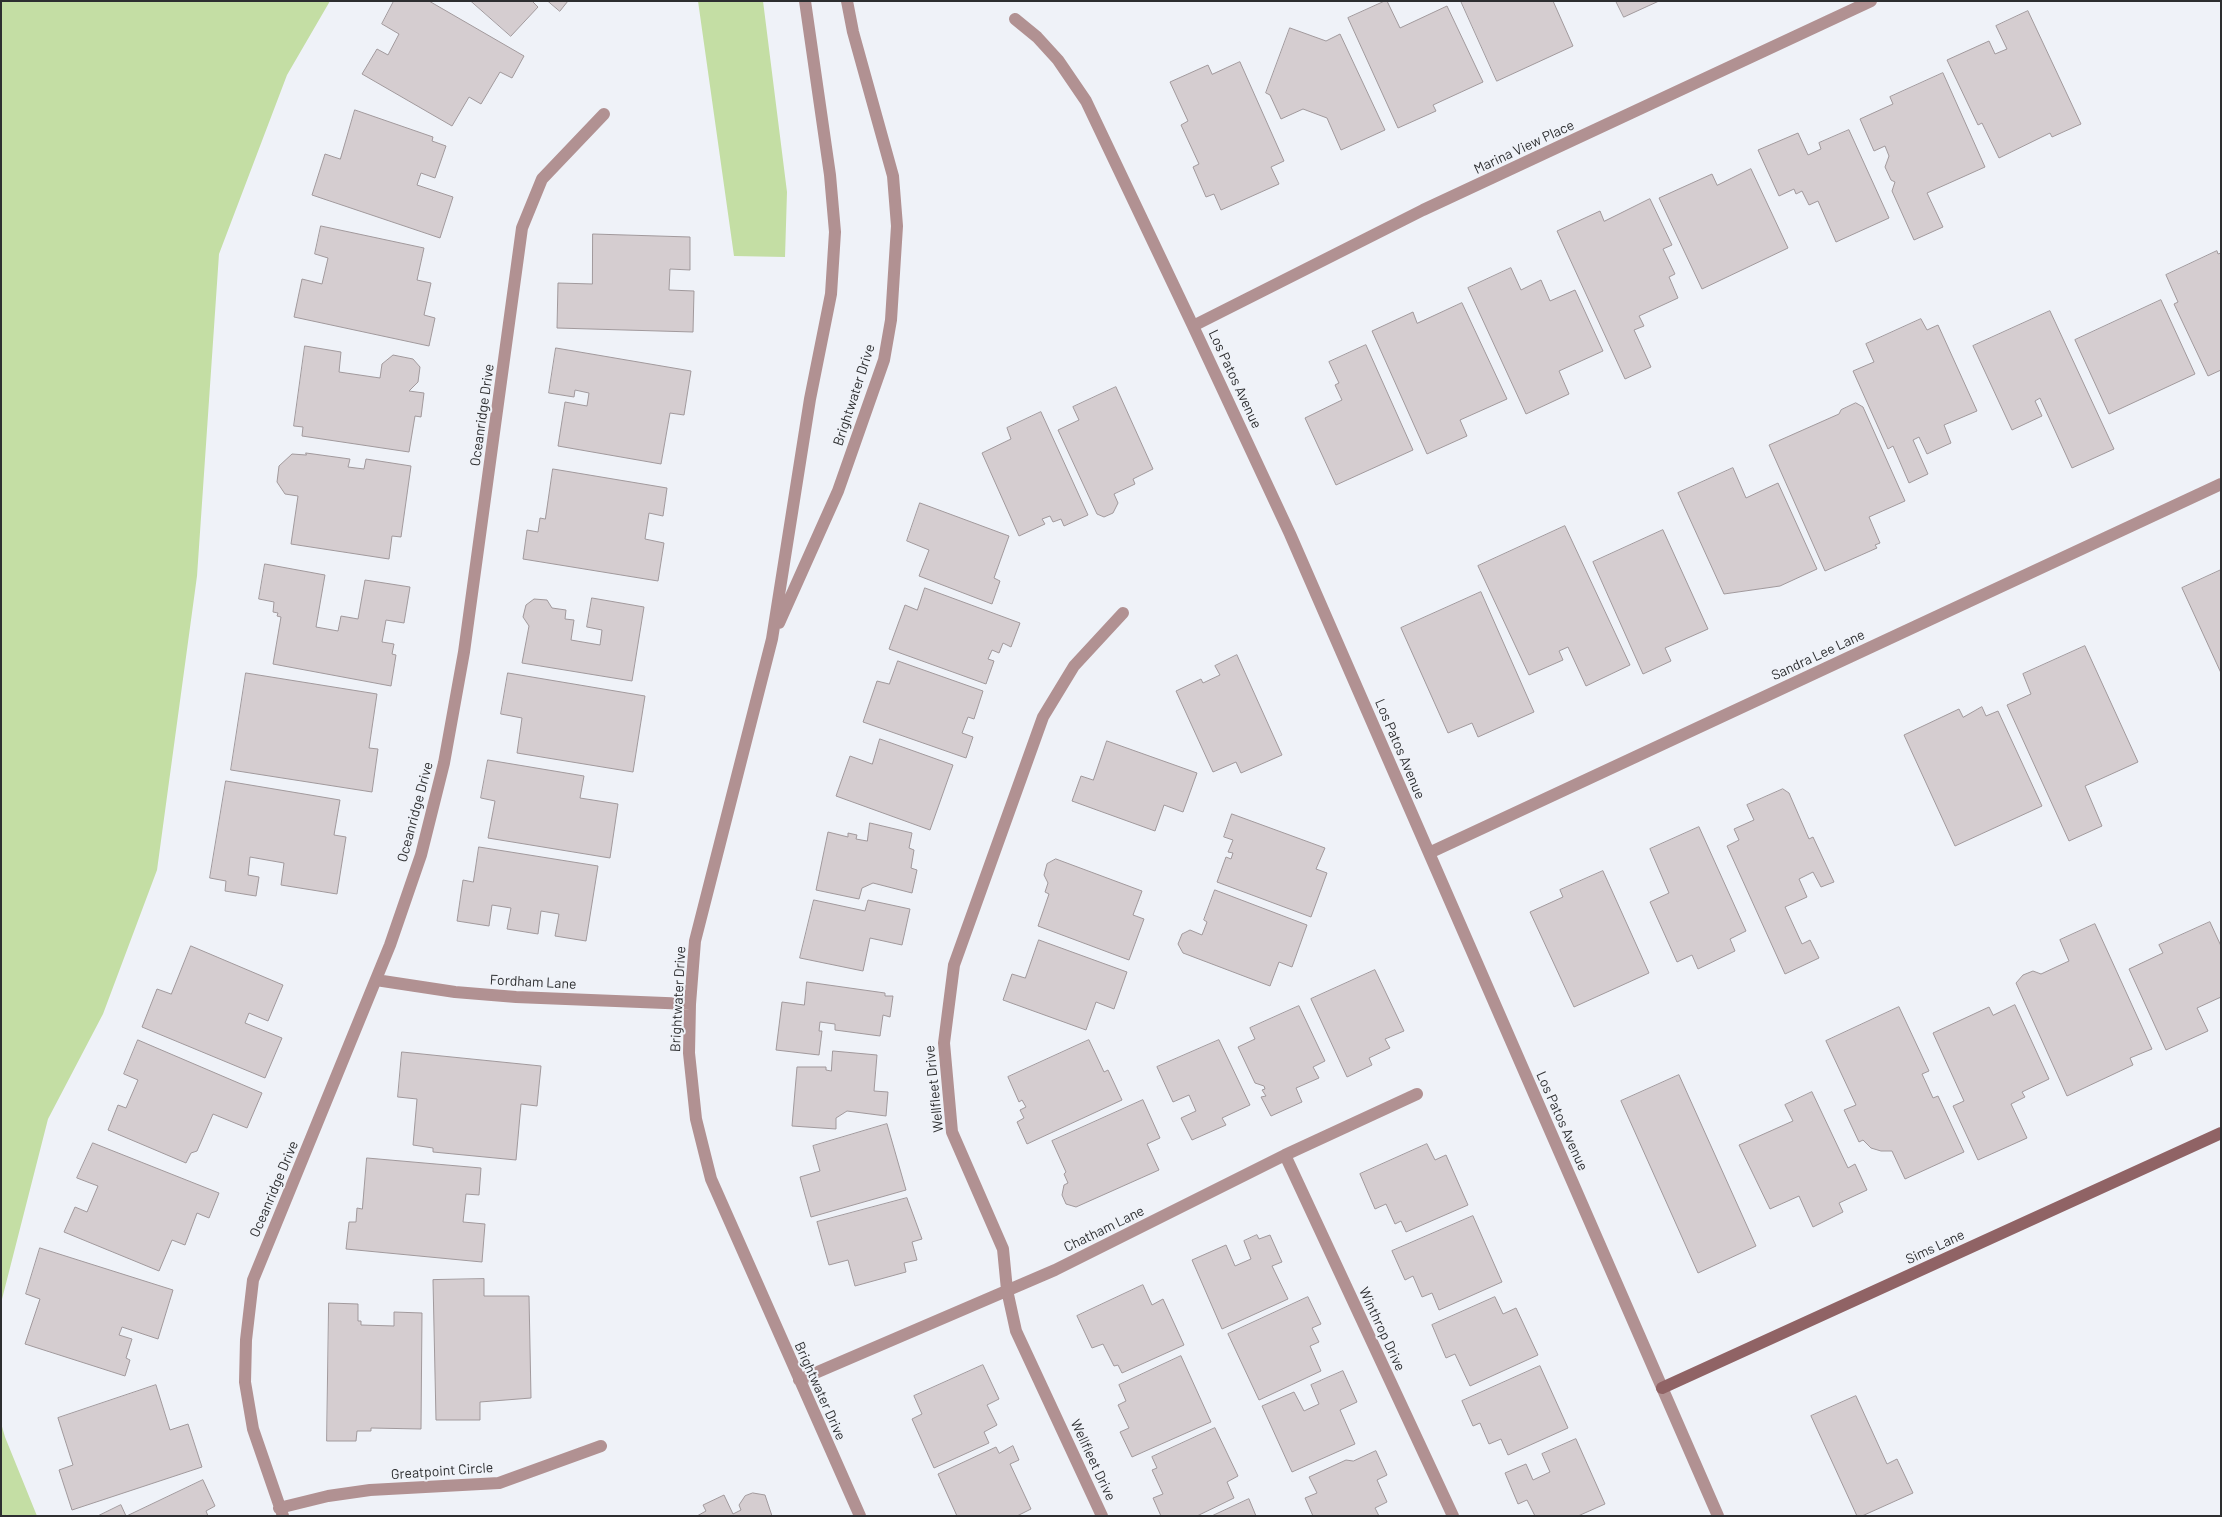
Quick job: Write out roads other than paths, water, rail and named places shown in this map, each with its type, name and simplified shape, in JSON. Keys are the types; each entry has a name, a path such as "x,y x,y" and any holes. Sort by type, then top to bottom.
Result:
{"street":[{"name":"Brightwater Drive","path":"805,1 830,175 835,232 831,294 810,399 772,639 695,941 689,1045 696,1119 711,1179 860,1516"},
{"name":"Brightwater Drive","path":"772,639 838,491 884,360 891,320 896,276 897,226 893,176 853,32 847,1"},
{"name":"Marina View Place","path":"1193,326 1424,210 1871,1"},
{"name":"Los Patos Avenue","path":"1014,19 1037,37 1058,60 1086,101 1193,326 1290,534 1718,1516"},
{"name":"Oceanridge Drive","path":"281,1512 253,1429 245,1382 246,1340 253,1280 395,932 421,855 444,763 478,555 522,228 542,178 604,114"},
{"name":"Sandra Lee Lane","path":"1429,853 2221,484"},
{"name":"Wellfleet Drive","path":"1102,1516 1016,1331 1007,1290 1003,1249 952,1132 944,1043 954,965 1043,718 1074,666 1123,613"},
{"name":"Fordham Lane","path":"376,980 455,992 516,997 690,1004"},
{"name":"Chatham Lane","path":"799,1380 1055,1270 1285,1155 1417,1094"},
{"name":"Sims Lane","path":"1662,1388 2221,1133"},
{"name":"Winthrop Drive","path":"1285,1155 1453,1516"},
{"name":"Greatpoint Circle","path":"281,1512 328,1496 370,1490 499,1483 601,1446"}]}
